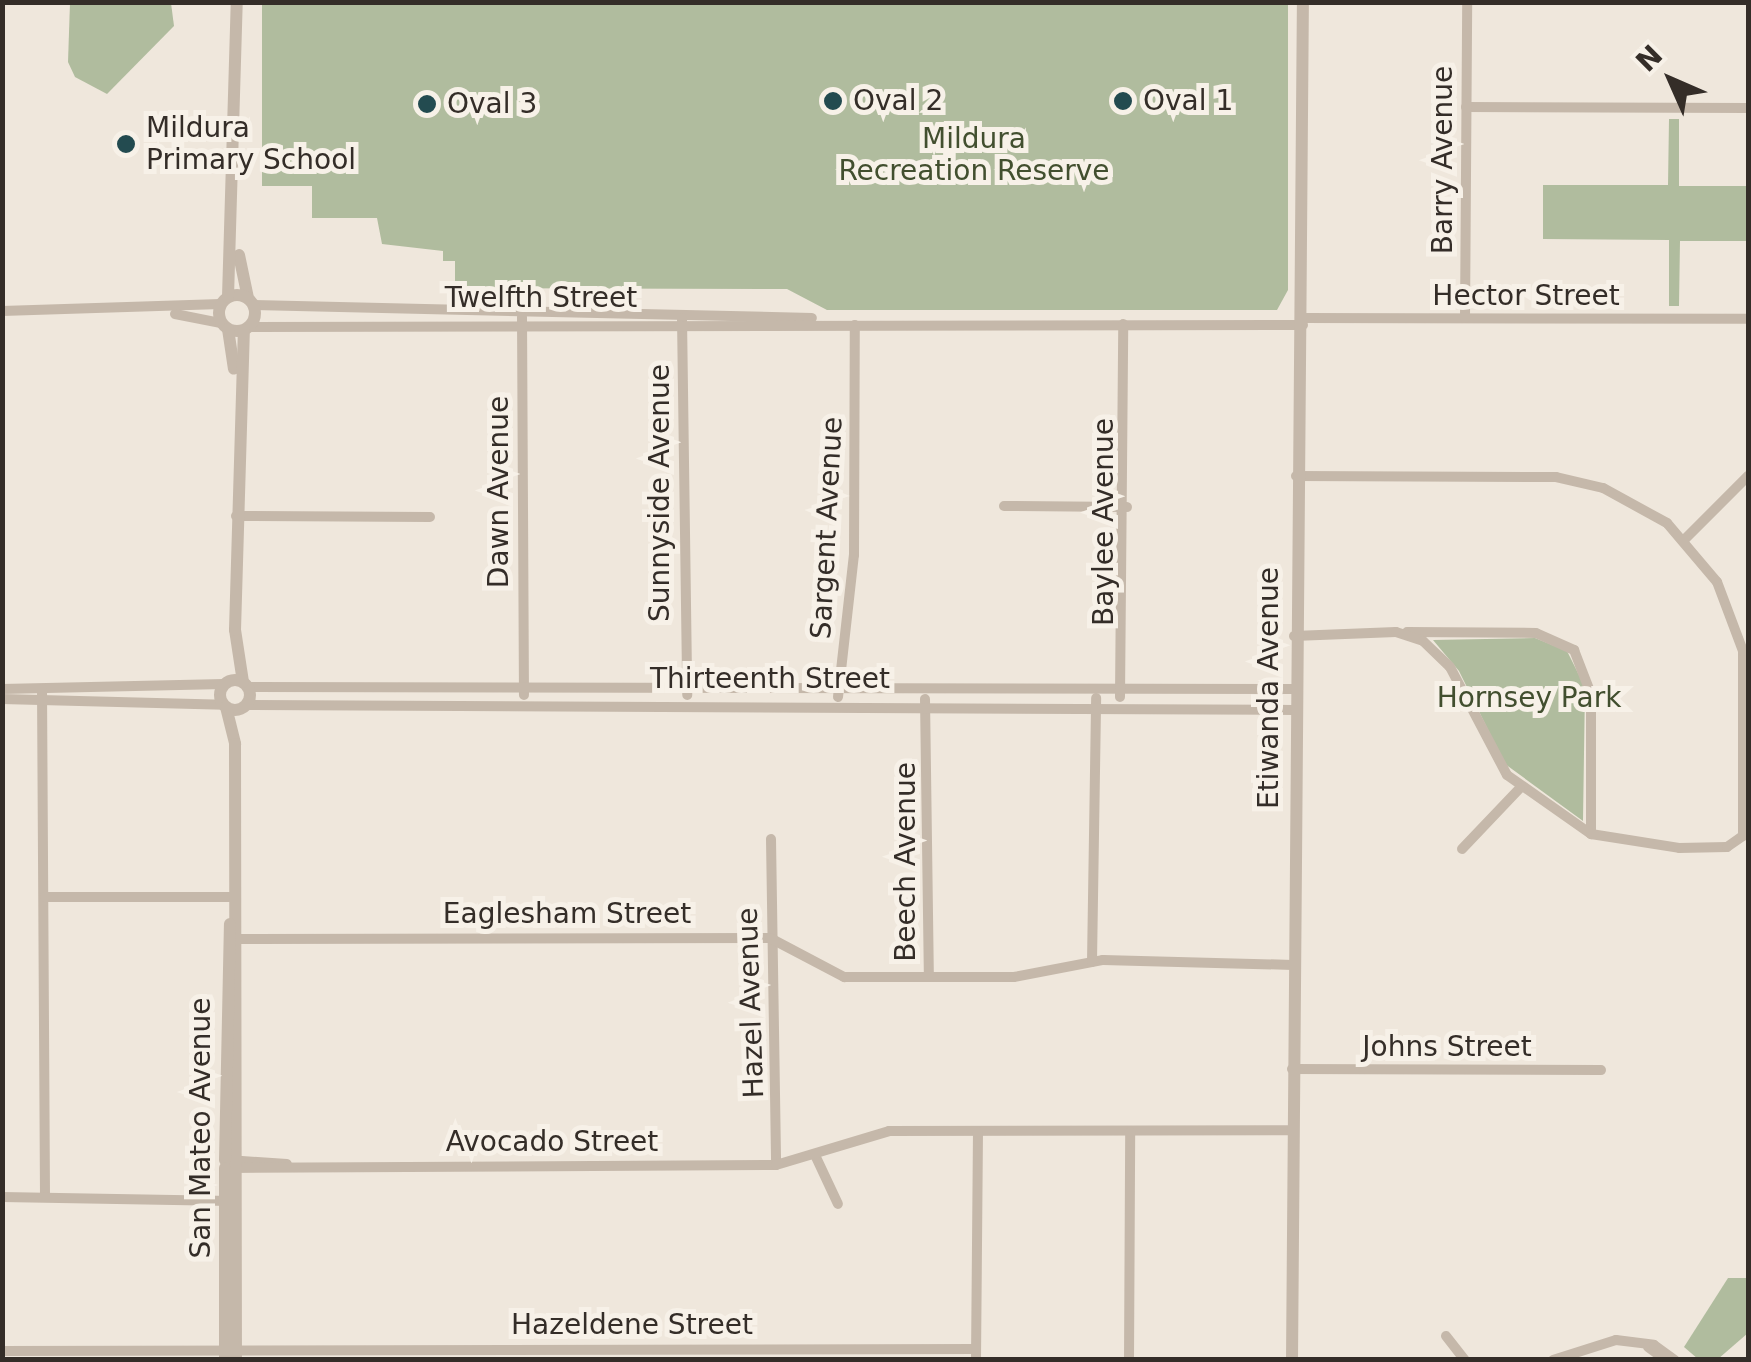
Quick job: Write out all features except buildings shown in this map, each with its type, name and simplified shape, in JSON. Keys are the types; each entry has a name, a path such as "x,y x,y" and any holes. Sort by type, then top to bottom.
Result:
{"street":[{"path":"237,2 236,238 224,300 224,326 237,382"},
{"name":"Barry Avenue","path":"1465,318 1467,2"},
{"name":"Etiwanda Avenue","path":"1292,1360 1295,476 1303,321 1305,7"},
{"path":"1466,106 1748,108"},
{"path":"225,683 235,630 237,382 251,302 236,238"},
{"path":"2,312 160,312 224,300 251,302"},
{"name":"Twelfth Street","path":"251,302 522,316"},
{"path":"160,312 247,328"},
{"name":"Twelfth Street","path":"247,328 522,316 682,316 856,325 1303,321"},
{"name":"Dawn Avenue","path":"520,696 522,316"},
{"name":"Sunnyside Avenue","path":"682,316 682,697"},
{"name":"Hector Street","path":"1303,321 1748,319"},
{"name":"Baylee Avenue","path":"1126,698 1127,324"},
{"name":"Sargent Avenue","path":"844,697 856,325"},
{"path":"1295,476 1568,479 1627,498 1684,540 1723,592 1743,650 1745,830 1718,848 1590,834 1520,788 1486,746 1450,666 1396,632"},
{"path":"1684,540 1748,476"},
{"path":"1004,506 1127,507"},
{"path":"236,516 430,517"},
{"path":"2,700 46,694 246,684 235,630"},
{"path":"1294,632 1536,632 1574,650 1591,694 1590,834"},
{"name":"San Mateo Avenue","path":"225,683 225,706 234,744 231,1353"},
{"name":"San Mateo Avenue","path":"234,744 246,684"},
{"name":"Thirteenth Street","path":"246,684 520,696 682,697 1126,698 1294,689"},
{"path":"2,690 244,706"},
{"path":"45,1197 46,694"},
{"name":"Thirteenth Street","path":"244,706 520,696"},
{"name":"Beech Avenue","path":"928,978 929,698"},
{"path":"1092,698 1092,962"},
{"name":"Thirteenth Street","path":"1126,698 1294,710"},
{"path":"1462,849 1520,788"},
{"name":"Hazel Avenue","path":"771,839 776,1165"},
{"path":"45,897 234,897"},
{"name":"Eaglesham Street","path":"233,936 770,938 835,974 928,978"},
{"path":"928,978 1020,977 1092,962 1293,961"},
{"name":"Johns Street","path":"1292,1069 1600,1070"},
{"path":"976,1354 978,1132"},
{"path":"1129,1360 1130,1132"},
{"name":"Avocado Street","path":"231,1164 776,1165 874,1133 1292,1133"},
{"path":"815,1155 838,1204"},
{"path":"2,1197 231,1197"},
{"path":"1446,1336 1465,1360"},
{"path":"1553,1360 1602,1340 1642,1344 1675,1360"},
{"path":"1642,1344 1666,1360"},
{"name":"Hazeldene Street","path":"2,1351 74,1355 231,1353 288,1347 976,1354"}],"green space":[{"path":"70,3 171,3 174,26 107,94 75,77 68,62"},
{"name":"Mildura Recreation Reserve","path":"262,3 1288,3 1288,290 1277,310 827,310 787,289 455,288 455,261 443,261 443,251 382,244 377,218 312,218 312,186 262,186"},
{"path":"1669,119 1679,119 1679,186 1748,186 1748,241 1680,241 1679,306 1669,306 1669,240 1543,239 1543,185 1668,185"},
{"name":"Hornsey Park","path":"1535,638 1567,651 1585,687 1583,821 1505,764 1459,671 1433,640"},
{"path":"1728,1278 1748,1278 1748,1333 1718,1359 1698,1359 1684,1347"}],"place":[{"name":"Oval 2","path":"833,101"},
{"name":"Oval 1","path":"1123,101"},
{"name":"Oval 3","path":"427,104"},
{"name":"Mildura Primary School","path":"126,144"}]}
